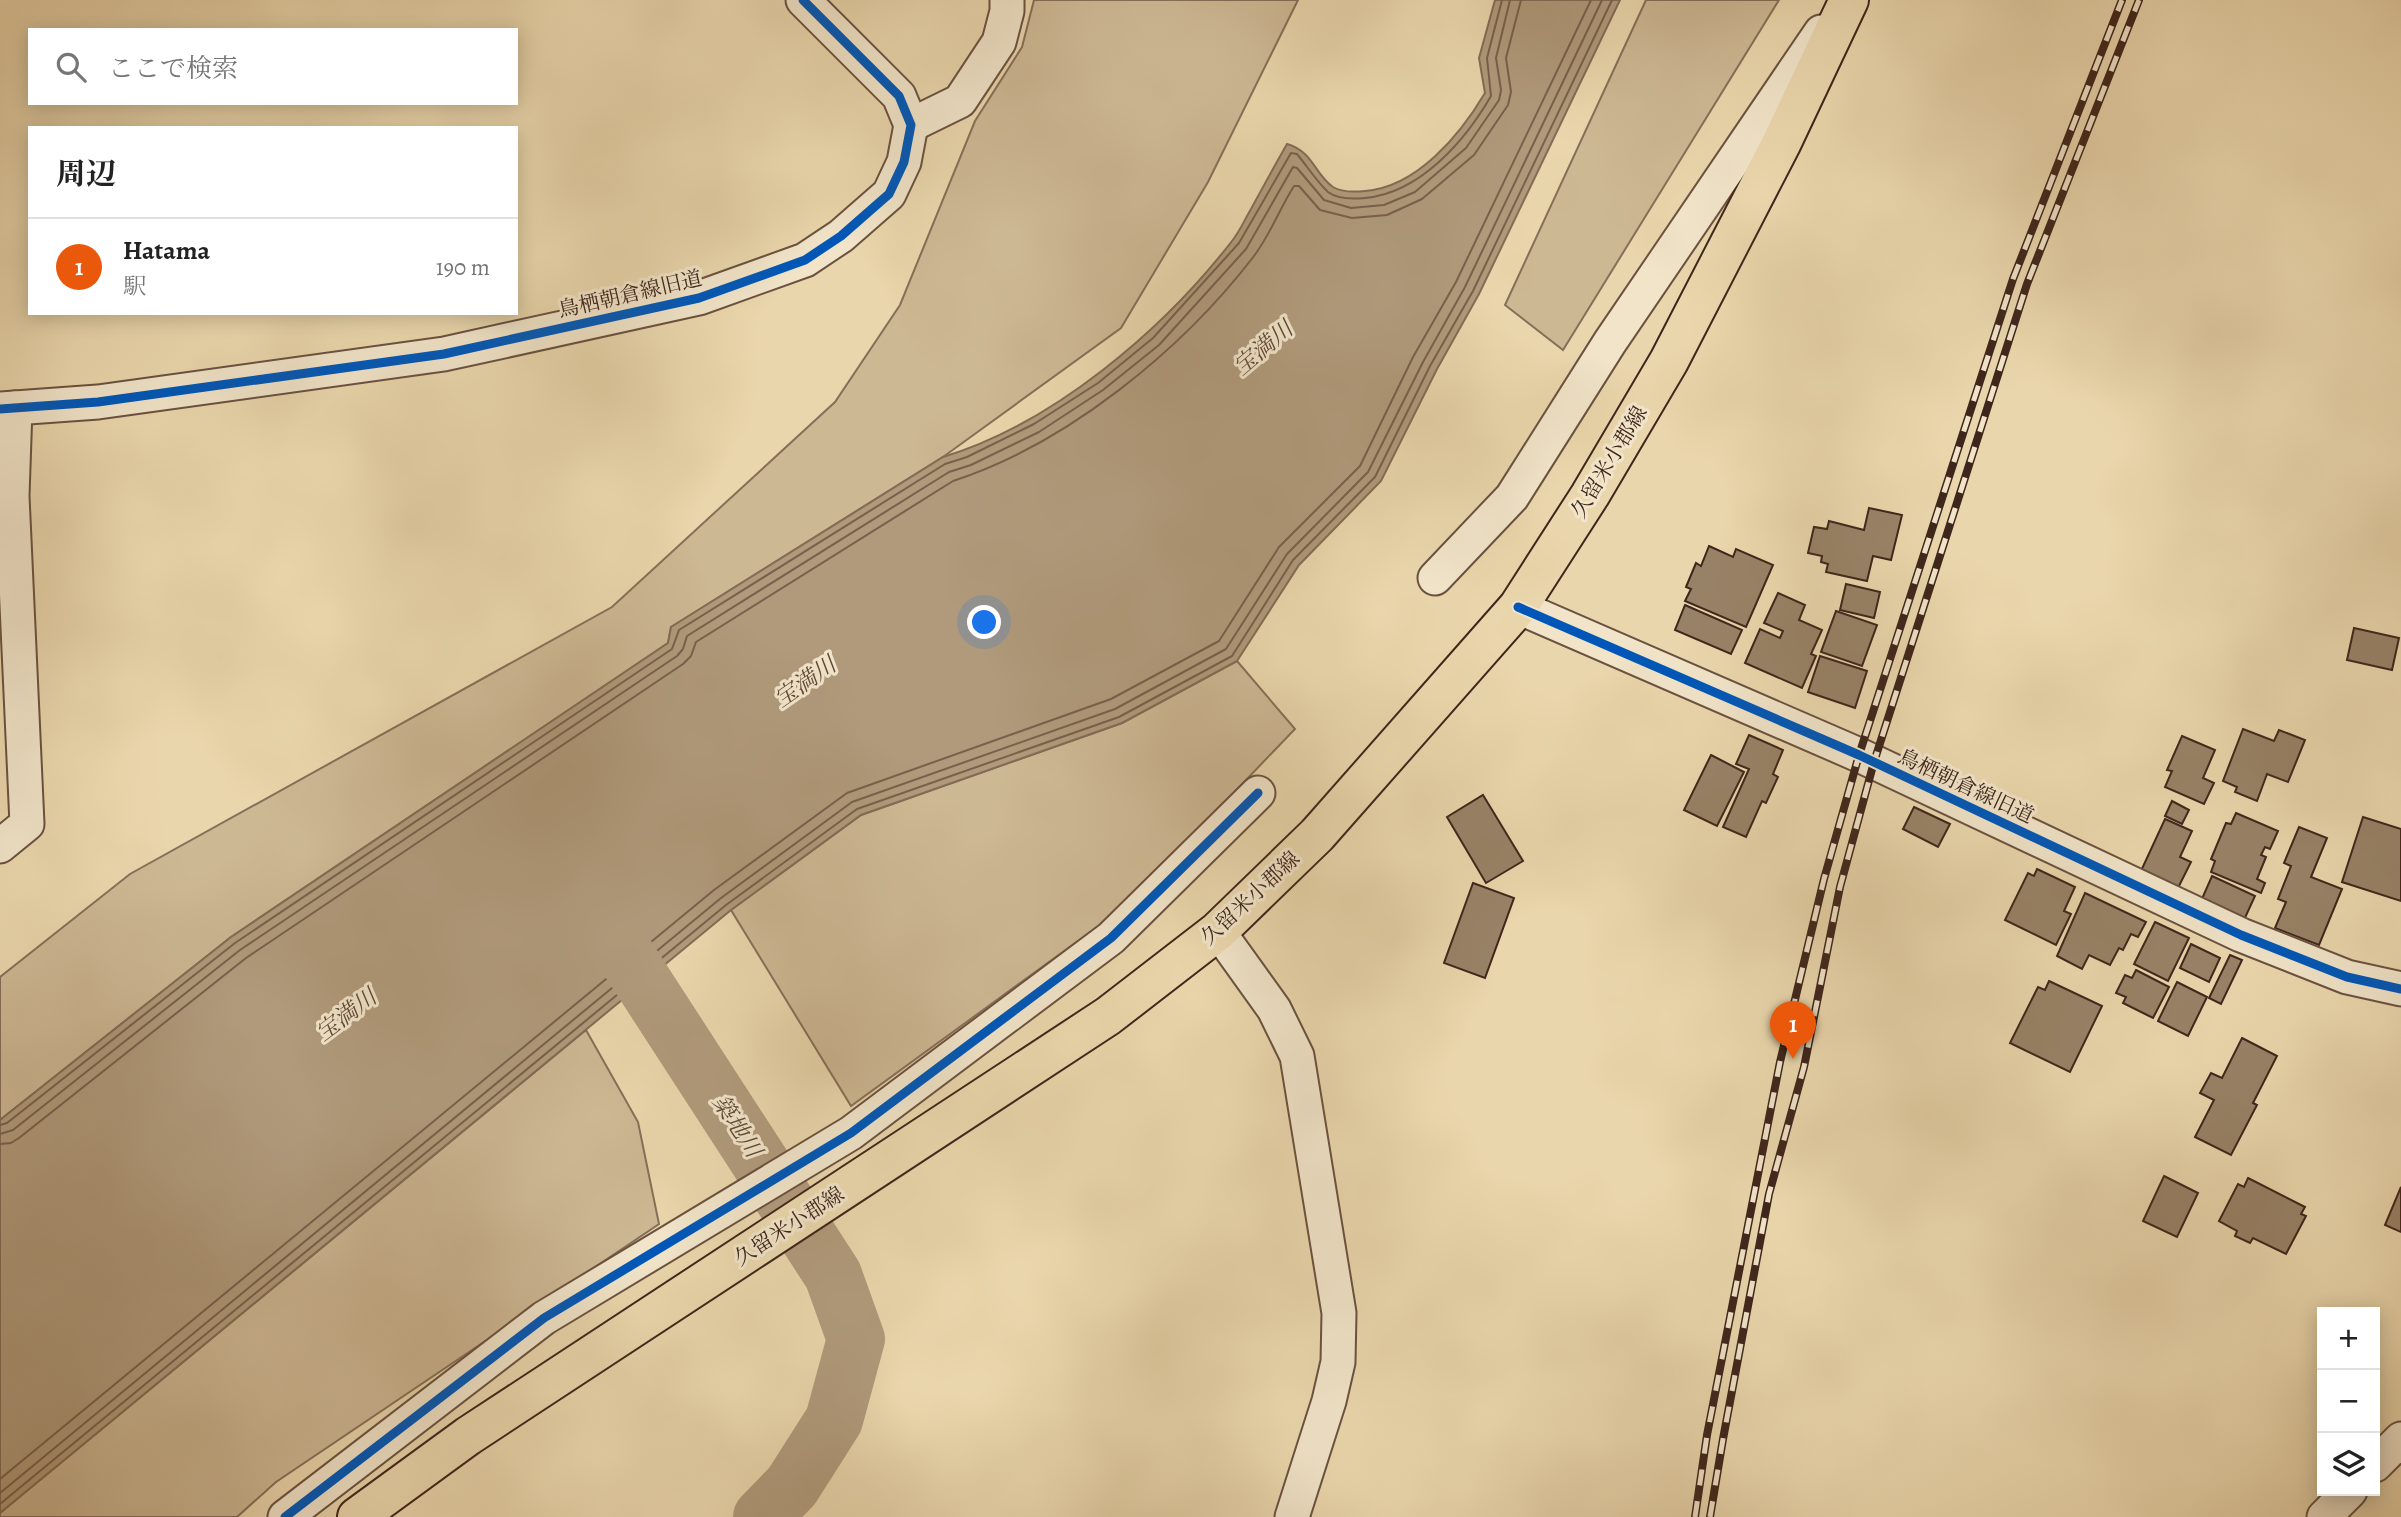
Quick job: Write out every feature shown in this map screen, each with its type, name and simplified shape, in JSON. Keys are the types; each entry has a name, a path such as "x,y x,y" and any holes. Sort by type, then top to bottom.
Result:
{"main road":[{"name":"久留米小郡線","path":"357,1517 468,1436 1108,1016 1218,931 1317,835 1518,607 1590,495 1669,361 1782,142 1849,0"}],"street":[{"path":"803,0 905,110 960,102 999,42 1007,0"},
{"path":"1436,578 1512,497 1610,342 1842,0"},
{"name":"鳥栖朝倉線旧道","path":"7,408 98,402 444,354 699,298 805,260 841,236 889,194 904,162 905,110"},
{"path":"0,846 27,824 7,408"},
{"name":"鳥栖朝倉線旧道","path":"1518,607 1859,755 2241,935 2347,977 2401,989"},
{"path":"285,1517 544,1318 851,1133 1111,938 1258,793"},
{"path":"1218,931 1274,1009 1297,1056 1339,1313 1338,1362 1329,1401 1292,1517"},
{"path":"2380,1460 2401,1439"},
{"path":"2323,1517 2345,1496"}],"shaded area":[{"path":"1034,0 1298,0 1208,182 1121,328 943,457 671,627 668,643 231,937 0,1120 0,977 130,874 612,607 835,402 900,305 975,121 1022,47"},
{"path":"1646,0 1779,0 1563,350 1505,305"},
{"path":"1237,661 1295,729 1122,909 851,1106 731,910 861,815 1122,723"},
{"path":"586,1030 638,1122 659,1224 276,1482 237,1517 0,1517 0,1513"}],"water":[{"name":"宝満川","path":"1495,0 1620,0 1479,294 1437,369 1381,481 1299,565 1237,661 1122,723 861,815 731,910 0,1513 0,1120 231,937 668,643 671,627 943,457 984,442 1025,422 1065,398 1103,370 1173,308 1232,241 1287,144 1303,152 1327,182 1344,191 1384,187 1419,169 1450,141 1485,93 1479,58"}],"building":[{"path":"1869,508 1902,515 1891,560 1873,556 1867,581 1826,572 1828,564 1821,562 1822,556 1808,553 1814,527 1827,529 1829,521 1864,530"},
{"path":"1709,546 1733,557 1736,549 1773,565 1746,627 1685,601 1691,589 1686,587 1696,563 1701,566"},
{"path":"1846,584 1880,592 1874,618 1840,610"},
{"path":"1778,593 1805,605 1799,620 1822,630 1811,654 1816,656 1802,688 1745,663 1760,629 1780,638 1783,631 1764,623"},
{"path":"1685,605 1742,630 1731,654 1675,630"},
{"path":"1836,611 1877,625 1862,666 1821,652"},
{"path":"2354,628 2399,638 2392,670 2347,660"},
{"path":"1820,656 1867,671 1855,708 1808,692"},
{"path":"2243,729 2274,741 2279,730 2305,740 2288,782 2267,774 2257,801 2235,792 2237,787 2223,781"},
{"path":"1749,735 1783,750 1773,774 1778,777 1766,803 1762,801 1746,837 1723,827 1749,769 1736,764"},
{"path":"2182,736 2215,750 2203,778 2214,783 2204,804 2165,787 2172,771 2167,770"},
{"path":"1711,755 1744,772 1717,826 1684,810"},
{"path":"1483,795 1523,861 1486,883 1447,817"},
{"path":"2172,801 2189,810 2182,824 2165,816"},
{"path":"1914,807 1950,824 1938,847 1903,829"},
{"path":"2236,813 2278,831 2270,849 2265,847 2261,855 2266,857 2257,879 2265,883 2261,893 2211,872 2215,861 2211,859 2226,823 2231,824"},
{"path":"2363,817 2401,829 2401,901 2342,882"},
{"path":"2165,819 2192,831 2180,857 2191,862 2177,890 2140,873"},
{"path":"2299,827 2327,838 2311,877 2342,889 2319,945 2275,928 2286,902 2278,899 2291,866 2284,863"},
{"path":"2037,869 2075,887 2064,911 2071,914 2056,945 2005,920 2028,873 2034,876"},
{"path":"2212,876 2255,896 2244,920 2201,901"},
{"path":"1473,883 1514,898 1485,978 1444,963"},
{"path":"2085,893 2146,922 2138,937 2131,934 2123,950 2119,948 2110,965 2089,955 2082,969 2057,956"},
{"path":"2155,922 2189,938 2168,981 2134,964"},
{"path":"2191,944 2220,958 2209,982 2180,968"},
{"path":"2230,955 2242,960 2221,1004 2209,998"},
{"path":"2136,970 2169,987 2153,1018 2123,1003 2126,997 2116,993 2125,975 2132,978"},
{"path":"2049,981 2102,1006 2070,1072 2010,1043 2038,987 2045,990"},
{"path":"2177,982 2207,997 2188,1036 2158,1021"},
{"path":"2242,1038 2277,1056 2253,1103 2257,1105 2231,1155 2195,1137 2214,1100 2200,1093 2211,1073 2222,1078"},
{"path":"2164,1176 2198,1193 2177,1237 2143,1221"},
{"path":"2248,1178 2305,1207 2301,1214 2306,1216 2286,1254 2253,1238 2250,1243 2235,1236 2237,1231 2219,1221 2238,1184 2244,1187"},
{"path":"2401,1187 2401,1232 2385,1225"}],"waterway":[{"name":"築地川","path":"601,917 833,1275 856,1339 834,1420 792,1486 762,1517"}],"railway":[{"path":"1695,1517 1707,1435 1780,1062 1824,879 1859,755 2013,279 2122,0"},
{"path":"1710,1517 1769,1194 1804,1067 1840,887 1874,762 2027,284 2139,0"}],"cycle path":[{"path":"0,409 98,402 444,354 699,298 805,260 841,236 889,194 904,162 911,125 899,96 803,0"},
{"path":"1518,607 1859,755 2241,935 2347,977 2401,989"},
{"path":"285,1517 544,1318 851,1133 1111,938 1258,793"}],"place":[{"name":"Hatama","path":"1793,1059"}]}
